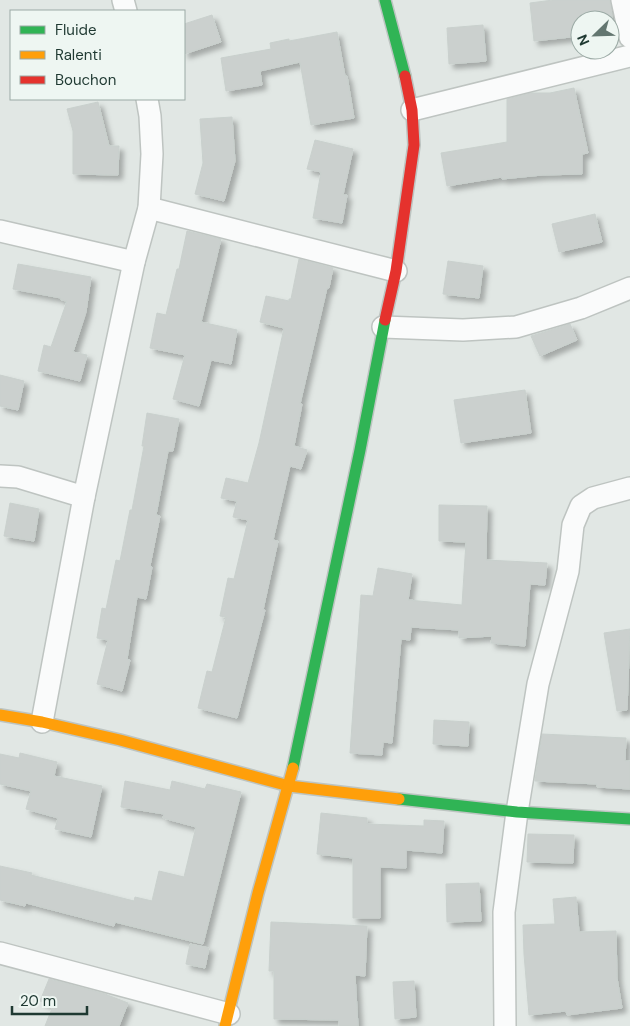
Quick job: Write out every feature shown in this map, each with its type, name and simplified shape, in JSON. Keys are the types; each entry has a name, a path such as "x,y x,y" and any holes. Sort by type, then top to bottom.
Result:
{"street":[{"path":"0,953 227,1020 258,893 289,786 396,271 414,145 412,110 386,0"},
{"path":"622,0 630,37"},
{"path":"412,110 630,56"},
{"path":"42,722 84,497 134,262 149,208 152,154 147,100"},
{"path":"149,208 396,271"},
{"path":"0,231 134,262"},
{"path":"383,327 463,330 516,327 581,308 630,288"},
{"path":"6,475 84,497"},
{"path":"505,1026 504,912 517,812 538,684 568,572 573,525 581,506 592,498 630,488"},
{"path":"0,715 42,722 120,740 289,786 517,812 630,819"}],"building":[{"path":"553,0 610,0 611,10 570,10 570,37 534,41 530,3"},
{"path":"212,15 221,42 185,54 185,24"},
{"path":"483,25 486,61 449,64 447,28"},
{"path":"337,32 354,118 311,125 300,62 260,71 262,85 226,91 221,58 271,49 270,43"},
{"path":"574,88 588,153 582,154 582,174 502,179 502,177 447,186 441,153 507,142 507,99 531,93 550,93"},
{"path":"98,102 109,146 119,146 118,175 73,174 73,131 67,109"},
{"path":"232,117 235,161 224,201 195,194 203,163 200,119"},
{"path":"315,140 353,149 343,195 347,195 342,223 313,218 321,172 307,169"},
{"path":"595,214 602,242 559,252 552,224"},
{"path":"187,231 221,239 201,322 237,330 231,364 211,360 199,406 173,399 185,355 150,348 157,313 166,315"},
{"path":"299,259 333,268 300,404 302,404 294,446 307,450 301,469 290,466 273,540 278,541 263,610 265,610 237,718 198,708 207,671 212,672 226,617 220,616 228,578 234,579 248,520 233,517 237,501 221,498 226,478 248,483 259,443 284,328 260,322 266,296 289,301 291,299"},
{"path":"448,261 483,266 479,298 443,294"},
{"path":"18,264 91,277 86,312 73,352 87,355 80,381 38,371 44,345 51,347 67,301 61,300 61,298 13,289"},
{"path":"570,324 577,340 540,356 531,336"},
{"path":"0,375 24,381 18,410 0,406"},
{"path":"525,390 531,433 461,443 454,400"},
{"path":"147,413 179,419 173,451 168,451 156,515 160,516 150,566 152,567 146,599 137,597 127,659 130,660 122,691 97,684 108,640 97,638 102,608 106,609 116,560 120,561 130,510 132,510 144,446 142,446"},
{"path":"10,503 39,509 34,541 4,536"},
{"path":"439,505 487,506 486,560 547,563 545,585 530,584 525,646 491,643 492,636 459,638 459,630 411,627 410,640 401,639 392,743 383,742 382,755 350,753 361,595 373,596 378,568 412,574 408,600 462,605 466,542 439,541"},
{"path":"630,629 627,710 617,711 604,633"},
{"path":"434,720 469,722 468,746 433,744"},
{"path":"542,734 626,738 625,761 630,761 630,789 597,787 597,784 535,781"},
{"path":"20,753 57,762 54,776 102,786 91,837 55,829 58,818 26,809 31,791 0,784 0,754 19,758"},
{"path":"125,781 170,790 172,781 205,789 207,784 241,792 203,944 115,922 114,926 26,903 25,906 0,900 0,866 134,901 135,897 152,901 159,871 184,877 196,827 163,818 164,814 121,807"},
{"path":"321,813 367,818 367,824 424,826 424,820 444,821 442,853 406,850 406,868 380,867 380,918 353,918 353,858 317,854"},
{"path":"528,834 574,835 573,863 527,862"},
{"path":"479,883 481,921 447,922 446,884"},
{"path":"576,897 579,932 616,931 617,978 622,1008 567,1015 566,1011 529,1015 523,925 555,924 553,899"},
{"path":"271,922 367,926 365,976 355,975 358,1026 339,1026 339,1020 274,1019 274,971 269,971"},
{"path":"190,944 209,948 205,968 186,964"},
{"path":"49,979 105,994 128,1003 119,1026 45,1026 53,1006 40,1001"},
{"path":"414,981 416,1017 395,1019 393,982"}],"traffic: fast":[{"path":"385,0 405,76"},
{"path":"293,768 360,450 385,320"},
{"path":"399,799 517,812 630,819"}],"traffic: slow":[{"path":"0,715 42,722 120,740 289,786 399,799"},
{"path":"225,1026 258,893 293,768"}],"traffic: jam":[{"path":"385,320 396,271 414,145 412,110 405,76"}]}
